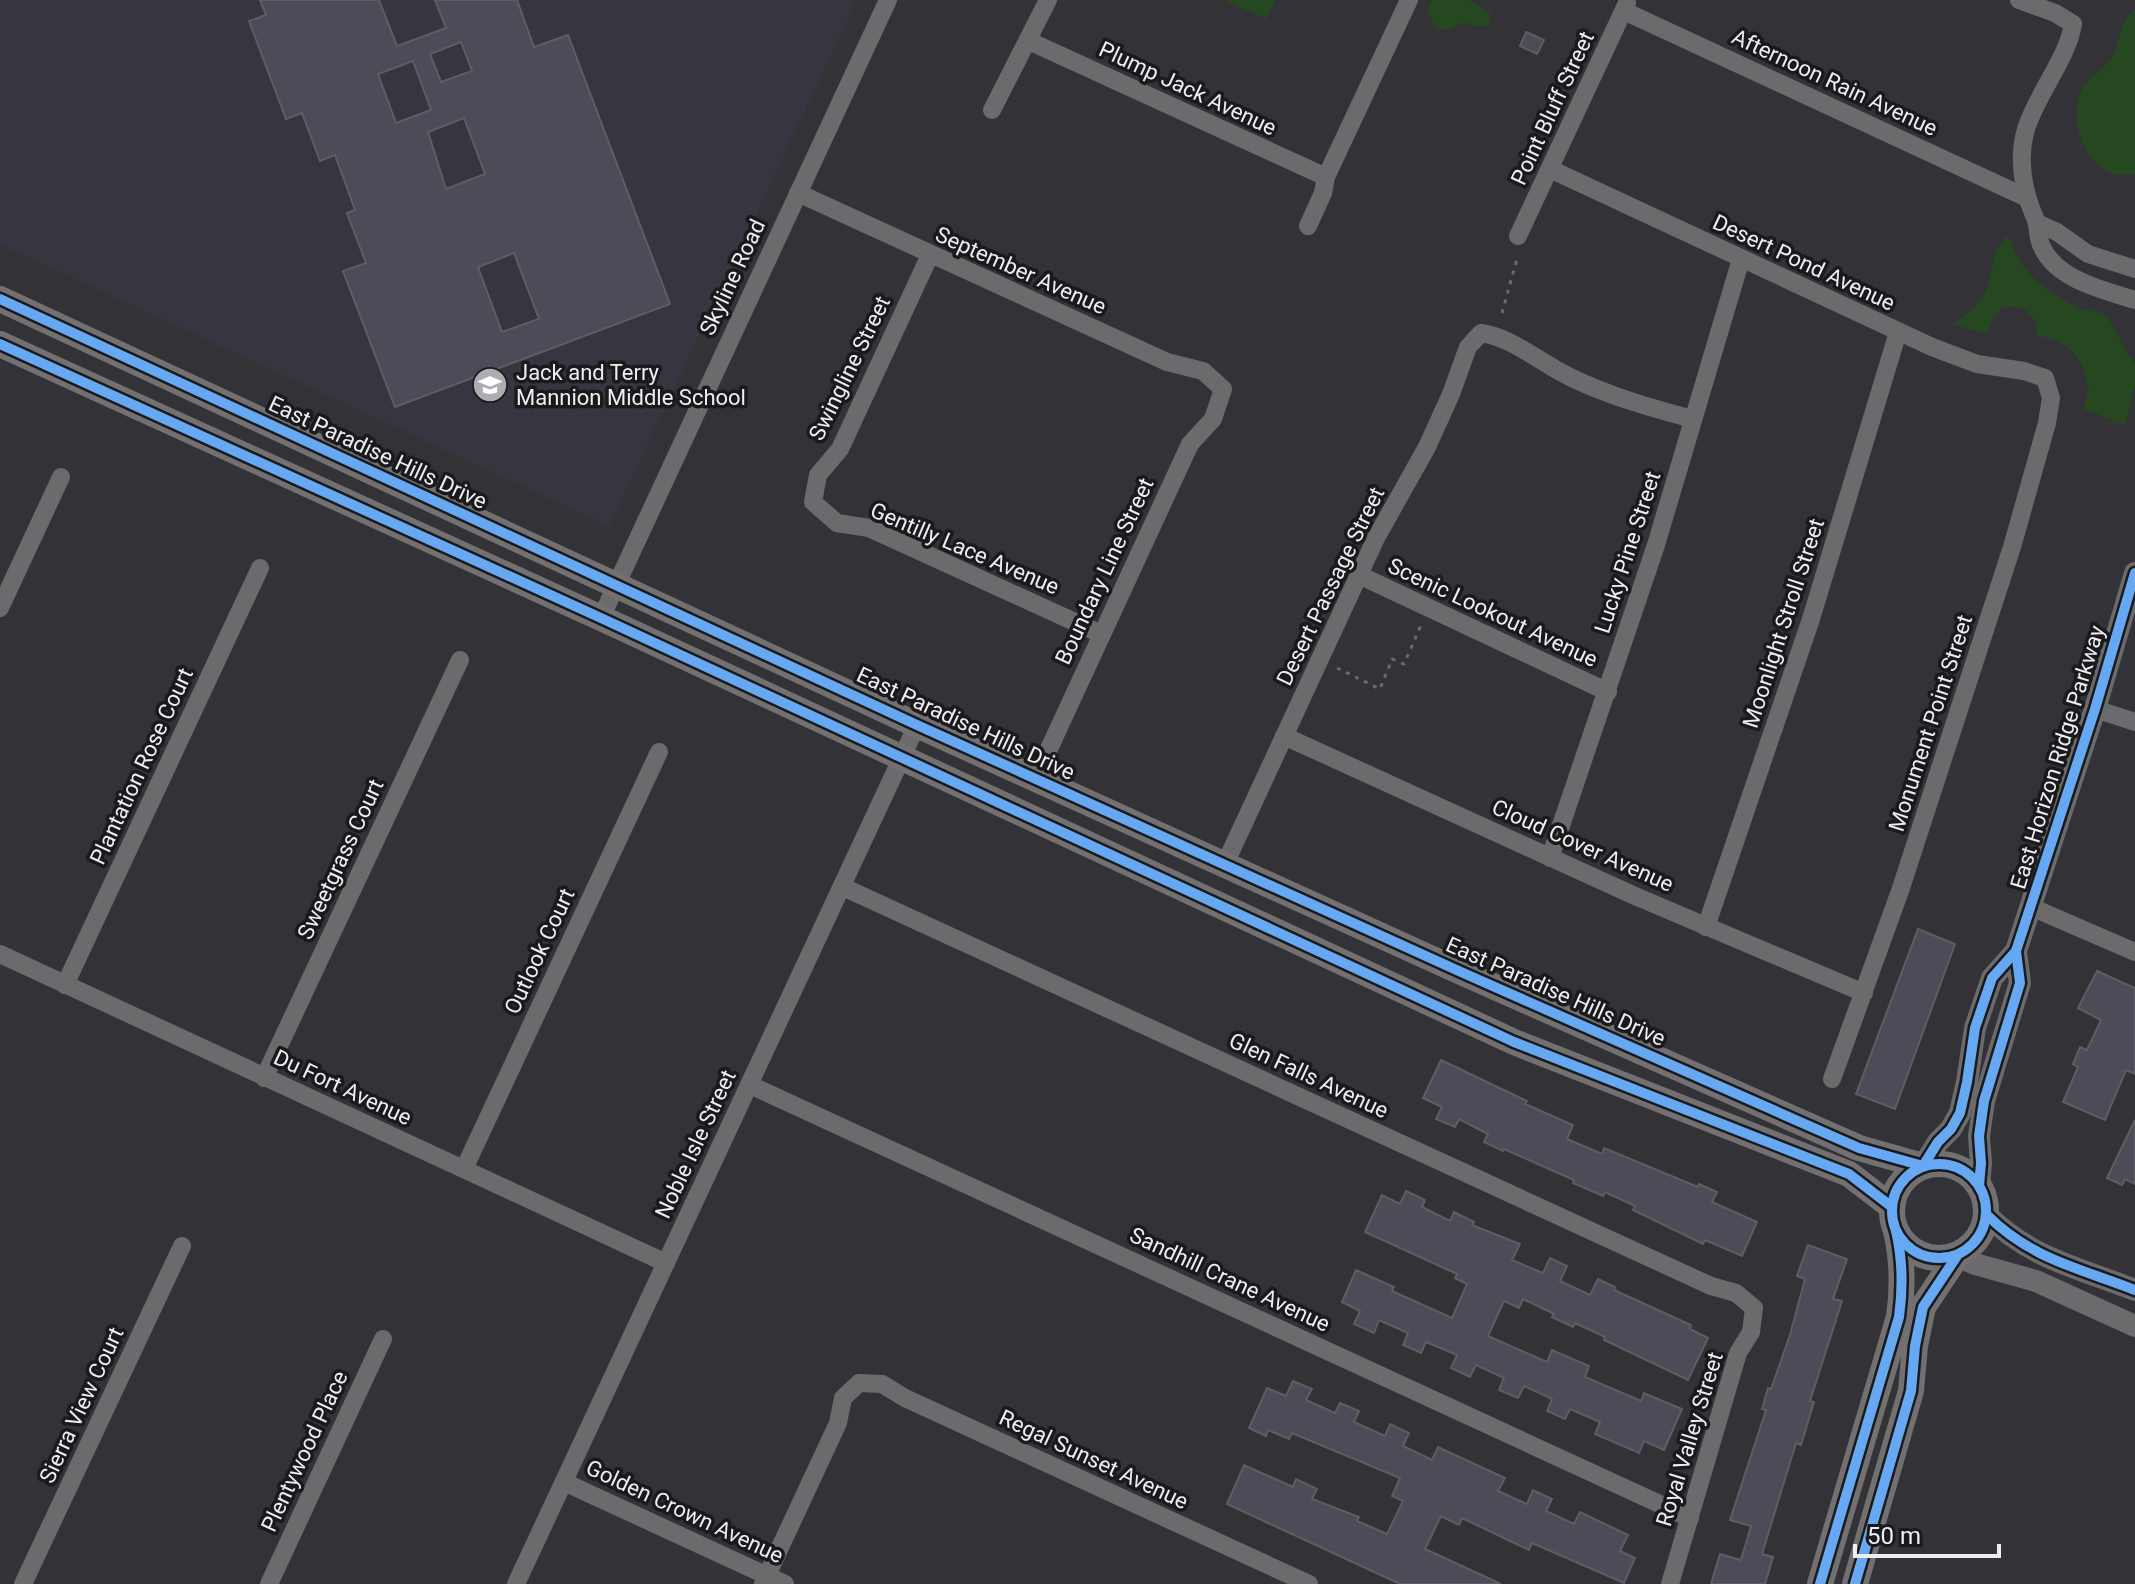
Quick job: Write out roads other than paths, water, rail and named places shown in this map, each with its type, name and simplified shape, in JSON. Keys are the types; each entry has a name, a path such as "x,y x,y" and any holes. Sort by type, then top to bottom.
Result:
{"main road":[{"name":"East Paradise Hills Drive","path":"0,299 917,725 1461,972 1859,1148 1923,1166"},
{"path":"0,344 601,618 1514,1042 1849,1174 1894,1219 1904,1243 1915,1252 1943,1259 1957,1256 1978,1239 1987,1215 1985,1200 1969,1174 1955,1166 1939,1164 1923,1166 1901,1182 1894,1219 1901,1252 1903,1286 1899,1317 1820,1584"},
{"path":"1855,1584 1911,1391 1915,1346 1923,1307 1957,1256"}],"street":[{"name":"Skyline Road","path":"601,618 888,0"},
{"path":"992,110 1048,0"},
{"path":"1308,226 1323,193 1326,177 1409,0"},
{"path":"2019,0 2055,13 2073,24 2070,41 2057,61 2025,131 2022,168 2025,197 2037,223 2039,244 2046,257 2062,270 2101,290 2135,300"},
{"name":"Point Bluff Street","path":"1520,240 1626,6"},
{"name":"Afternoon Rain Avenue","path":"1626,6 2025,197"},
{"name":"Plump Jack Avenue","path":"1029,41 1326,177"},
{"name":"Desert Pond Avenue","path":"1550,169 1898,332 1977,364 2024,371 2045,378"},
{"name":"September Avenue","path":"798,193 1167,362 1203,371 1223,389"},
{"path":"2037,223 2057,232 2088,254 2135,269"},
{"name":"Swingline Street","path":"813,502 818,475 840,449 930,255"},
{"name":"Lucky Pine Street","path":"1550,858 1656,545 1741,259"},
{"name":"Moonlight Stroll Street","path":"1706,927 1811,619 1898,332"},
{"name":"Desert Passage Street","path":"1225,864 1376,538 1427,447 1468,347 1481,333 1499,335 1555,369 1603,392 1693,419"},
{"name":"Monument Point Street","path":"1832,1079 1931,801 2016,532 2047,423 2051,398 2045,378"},
{"name":"Boundary Line Street","path":"1036,777 1190,444 1213,419 1223,389"},
{"path":"0,608 61,477"},
{"name":"Gentilly Lace Avenue","path":"813,502 837,523 869,528 1101,634"},
{"name":"Plantation Rose Court","path":"65,985 260,568"},
{"name":"East Horizon Ridge Parkway","path":"1923,1166 1960,1113 1975,1028 1992,978 2016,951 2095,709 2135,573"},
{"name":"Scenic Lookout Avenue","path":"1359,575 1608,692"},
{"name":"Sweetgrass Court","path":"264,1078 460,660"},
{"path":"2095,709 2135,722"},
{"name":"Noble Isle Street","path":"516,1584 917,725"},
{"name":"Cloud Cover Avenue","path":"1284,736 1550,858 1864,993"},
{"name":"Outlook Court","path":"464,1169 659,752"},
{"name":"Glen Falls Avenue","path":"843,887 1711,1286 1736,1293 1754,1308"},
{"path":"2031,907 2135,952"},
{"name":"East Horizon Ridge Parkway","path":"1979,1186 1979,1136 1984,1101 2020,983 2016,951"},
{"name":"Du Fort Avenue","path":"0,954 666,1263"},
{"name":"Sandhill Crane Avenue","path":"750,1085 1690,1518"},
{"path":"1987,1215 2005,1233 2048,1259 2135,1290"},
{"name":"Sierra View Court","path":"23,1584 182,1246"},
{"path":"1957,1256 2036,1281 2135,1326"},
{"name":"Royal Valley Street","path":"1670,1584 1738,1353 1751,1332 1754,1308"},
{"name":"Plentywood Place","path":"269,1584 383,1339"},
{"name":"Regal Sunset Avenue","path":"765,1580 838,1423 843,1398 859,1383 882,1384 919,1405 1309,1584"},
{"name":"Golden Crown Avenue","path":"564,1482 765,1580 785,1584"}],"place":[{"name":"Jack and Terry Mannion Middle School","path":"490,385"}]}
